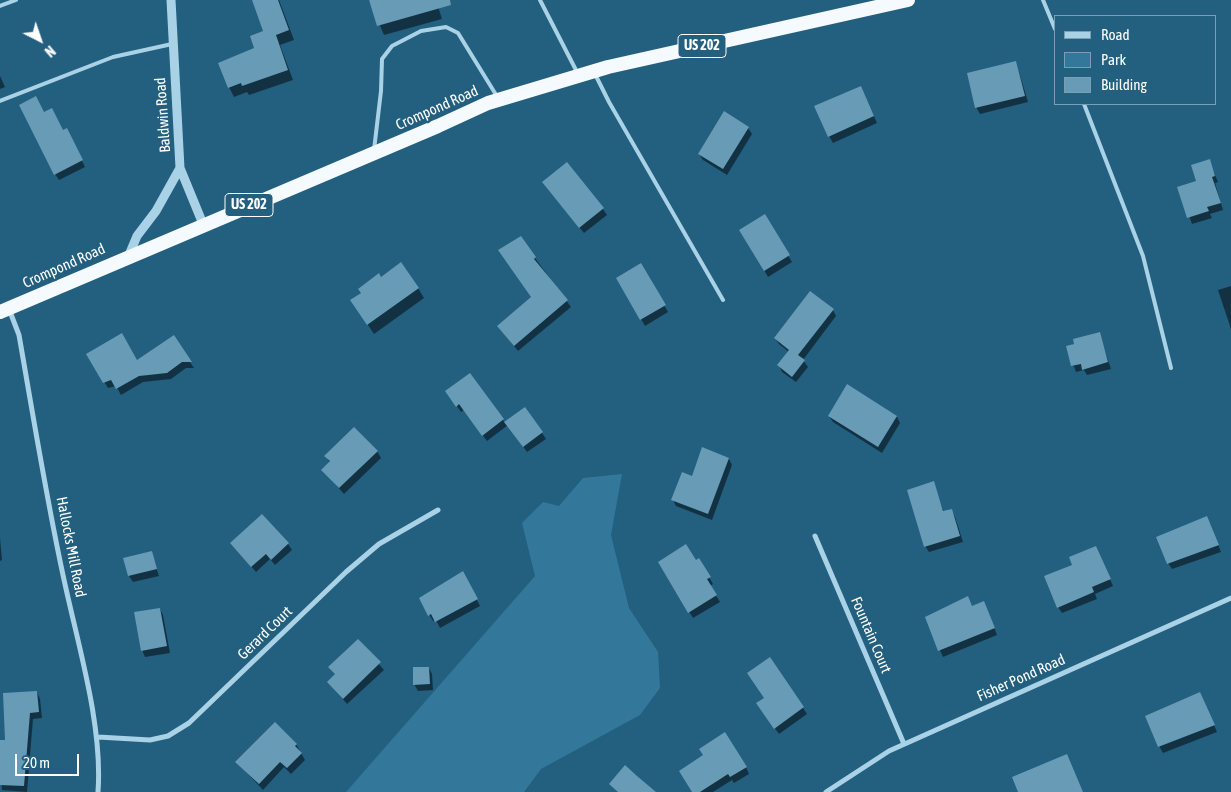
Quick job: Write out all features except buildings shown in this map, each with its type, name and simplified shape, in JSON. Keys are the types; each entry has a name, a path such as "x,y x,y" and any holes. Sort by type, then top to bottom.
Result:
{"highway":[{"name":"Crompond Road","path":"4,310 499,100 594,71 899,1"}],"street":[{"name":"Baldwin Road","path":"171,0 180,168 203,224"},
{"path":"129,256 137,236 156,211 180,168"},
{"name":"Hallocks Mill Road","path":"4,310 18,335 58,553 98,737 100,771 98,792"},
{"name":"Gerard Court","path":"98,737 150,740 168,736 189,723 346,572 379,544 438,510"},
{"name":"Fountain Court","path":"815,536 904,744"},
{"name":"Fisher Pond Road","path":"826,792 904,744 1231,598"}],"lane":[{"path":"0,6 16,0"},
{"path":"540,0 579,76"},
{"path":"1043,0 1054,27"},
{"path":"374,152 381,91 382,59 392,46 422,31 446,27 458,33 499,100"},
{"path":"0,101 113,57 172,44"},
{"path":"594,71 608,102 722,300"},
{"path":"1084,105 1143,256 1171,368"}],"green space":[{"path":"622,474 611,535 629,608 658,652 660,688 640,715 541,769 524,792 346,792 535,576 522,523 543,502 559,506 583,478"}]}
